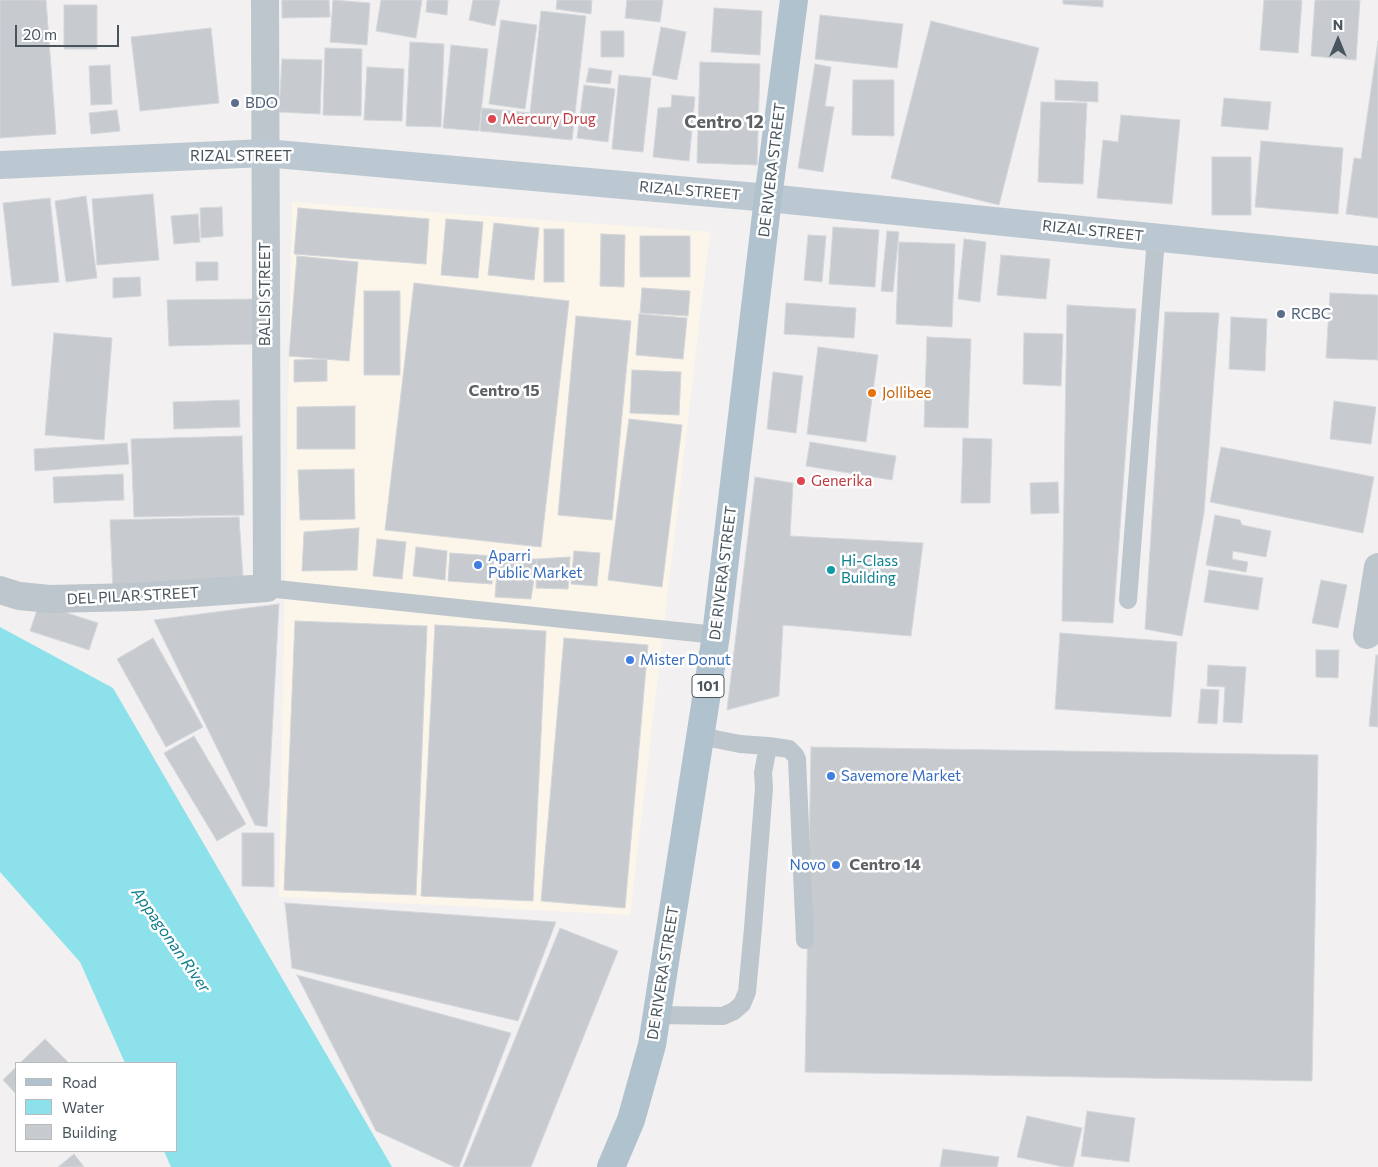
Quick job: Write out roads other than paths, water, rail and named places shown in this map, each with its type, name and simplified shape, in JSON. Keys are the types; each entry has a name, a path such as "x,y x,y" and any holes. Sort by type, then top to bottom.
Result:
{"main road":[{"name":"DE RIVERA STREET","path":"611,1167 631,1120 652,1045 716,635 768,198 794,0"}],"street":[{"name":"BALISI STREET","path":"265,0 267,588"},
{"name":"RIZAL STREET","path":"0,164 265,153 768,198 1378,260"},
{"path":"1367,635 1378,567"},
{"name":"DEL PILAR STREET","path":"0,590 18,596 50,599 136,598 267,588"}],"lane":[{"path":"1128,600 1156,238"},
{"path":"267,588 716,635"},
{"path":"700,736 740,744 789,749 795,755 797,759 805,940"},
{"path":"656,1015 723,1016 734,1011 742,1004 747,992 764,788 763,773 768,746"}],"water":[{"name":"Appagonan River","path":"0,627 113,688 392,1167 171,1167 164,1152 178,1152 178,1062 125,1062 80,962 0,872"}],"place":[{"name":"BDO","path":"235,103"},
{"name":"Mercury Drug","path":"492,119"},
{"name":"RCBC","path":"1281,314"},
{"name":"Jollibee","path":"872,393"},
{"name":"Generika","path":"801,481"},
{"name":"Aparri Public Market","path":"478,565"},
{"name":"Hi-Class Building","path":"831,570"},
{"name":"Mister Donut","path":"630,660"},
{"name":"Savemore Market","path":"831,776"},
{"name":"Novo","path":"836,865"}],"district":[{"name":"Centro 12","path":"724,122"},
{"name":"Centro 15","path":"504,391"},
{"name":"Centro 14","path":"885,865"}]}
